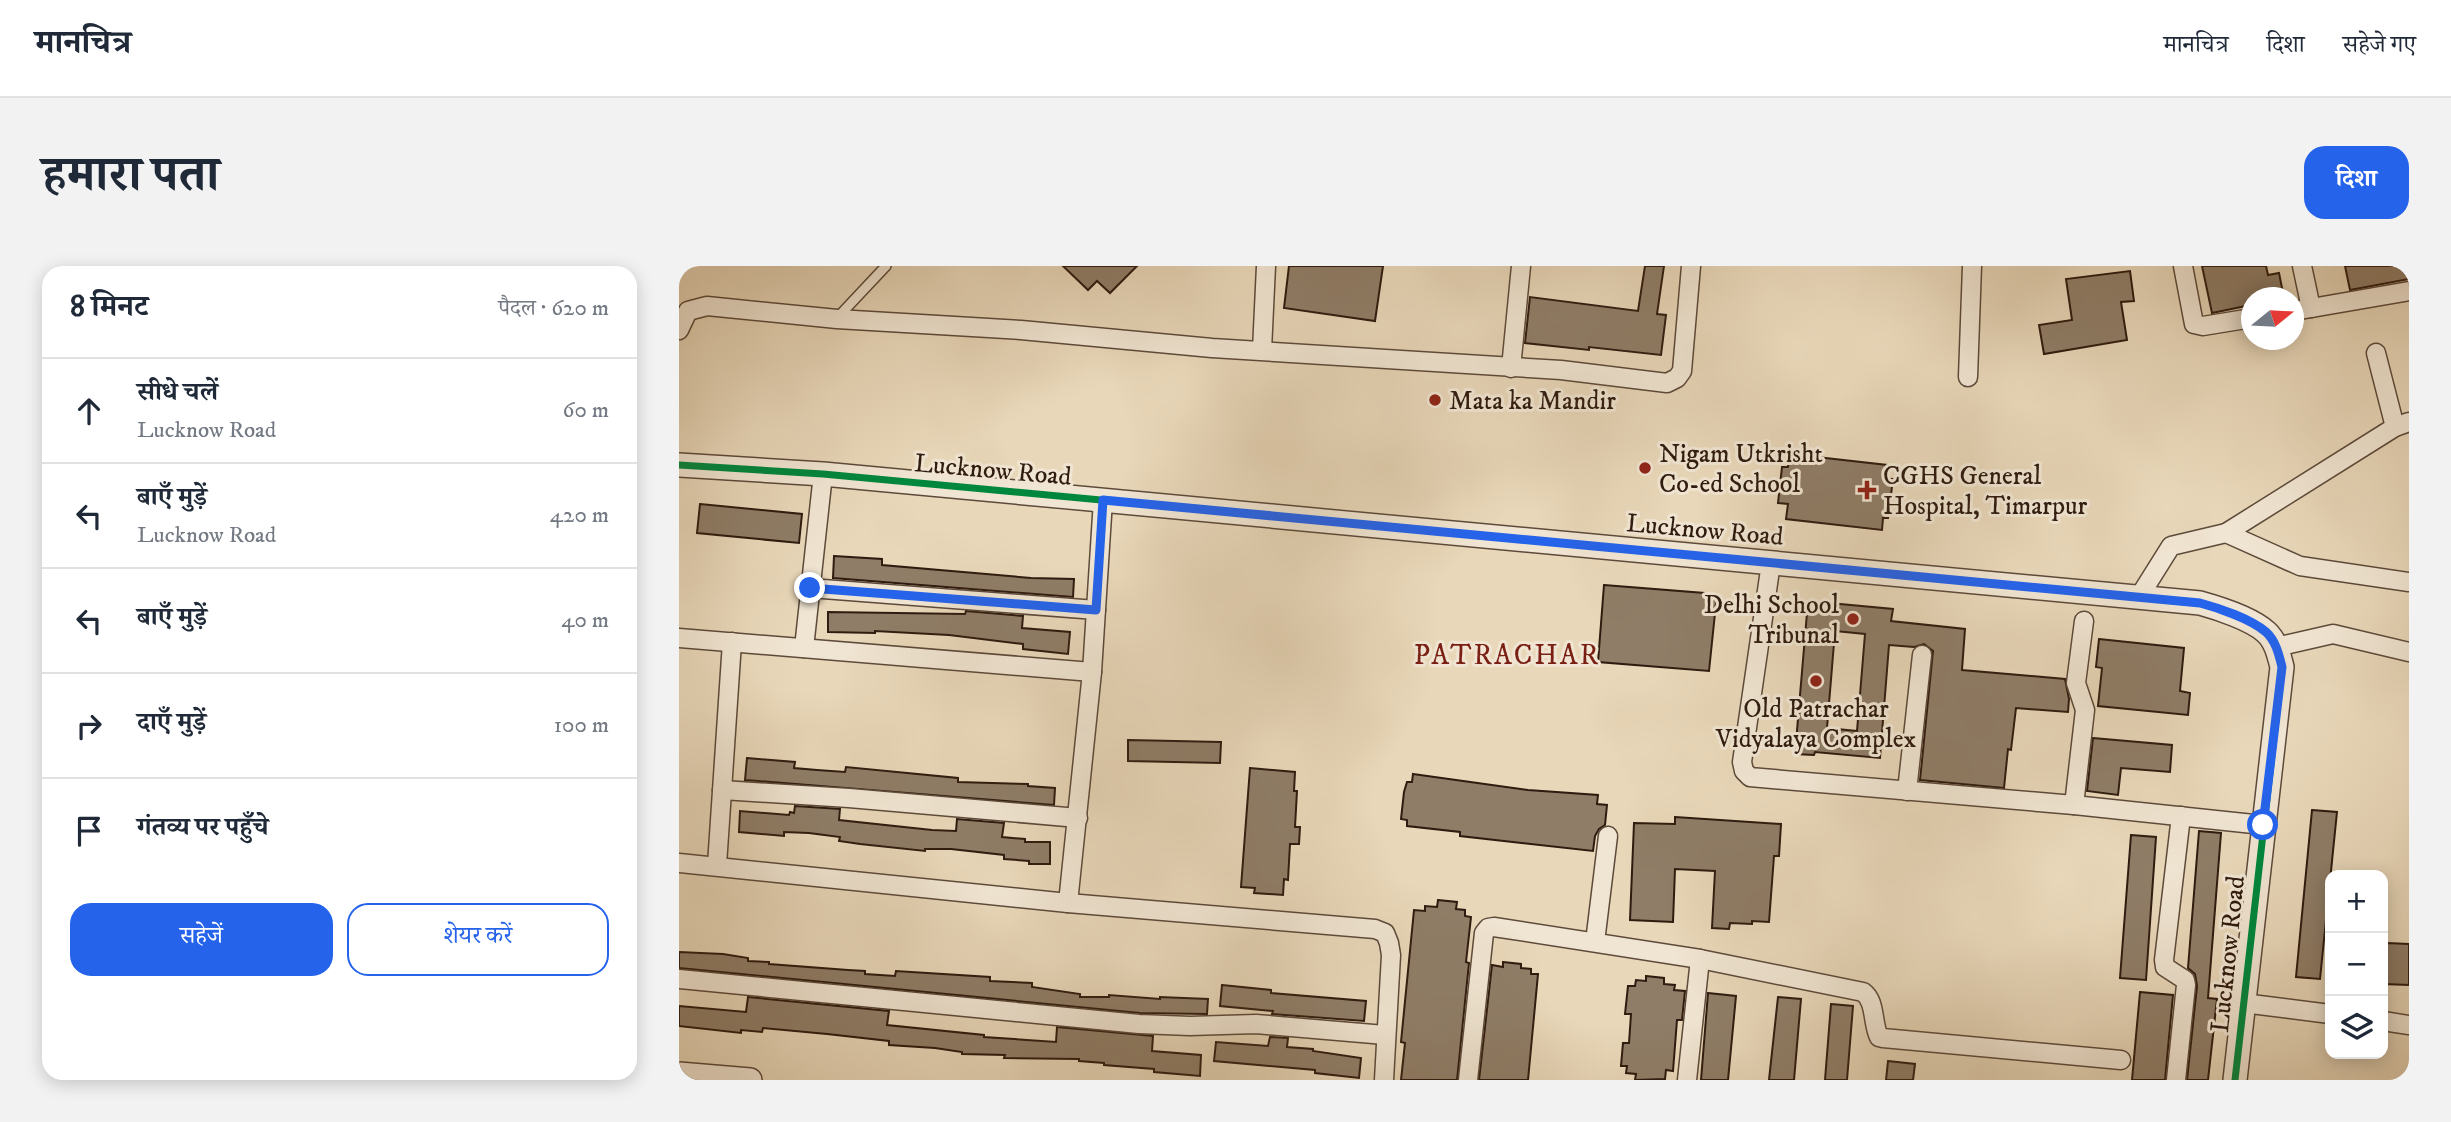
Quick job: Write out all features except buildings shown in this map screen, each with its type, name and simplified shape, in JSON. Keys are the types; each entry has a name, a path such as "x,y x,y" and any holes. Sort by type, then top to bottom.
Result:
{"street":[{"path":"1262,350 1266,266"},
{"path":"1511,368 1521,266"},
{"path":"679,330 688,311 707,306 1021,330 1212,348 1561,370 1667,383 1677,378 1682,371 1691,266"},
{"path":"1968,377 1972,266"},
{"path":"2183,266 2191,317 2195,324 2203,326 2241,320"},
{"path":"2302,266 2302,287"},
{"path":"2304,310 2409,291"},
{"path":"2139,597 2171,546 2226,533 2402,425 2376,353"},
{"name":"Lucknow Road","path":"679,465 823,474 1103,500 2139,597 2200,603 2224,609 2266,632 2276,647 2282,667 2235,1080"},
{"path":"804,648 823,474"},
{"path":"1068,903 1092,672 1103,500"},
{"path":"2226,533 2300,566 2409,582"},
{"path":"1772,563 1742,761 1744,771 1750,777 2074,805 2263,825"},
{"path":"810,588 1096,610"},
{"path":"2074,805 2085,710 2076,683 2084,621"},
{"path":"2276,647 2333,634 2409,652"},
{"path":"679,638 1092,672"},
{"path":"717,865 732,642"},
{"path":"1907,791 1922,655"},
{"path":"722,790 1078,818"},
{"path":"2176,1080 2186,985 2185,980 2165,967 2164,960 2181,816"},
{"path":"1595,942 1608,836"},
{"path":"679,863 1068,903 1375,929 1385,933 1391,955 1384,1080"},
{"path":"1468,1080 1484,933 1488,928 1494,927 1700,959 1863,992 1870,999 1878,1037 2121,1060"},
{"path":"1688,1080 1700,959"},
{"path":"679,979 1139,1024 1190,1026 1241,1023 1385,1035"},
{"path":"2243,1003 2325,1013"},
{"path":"2388,1022 2409,1025"},
{"path":"679,1074 750,1080"}],"lane":[{"path":"837,318 886,266"}],"cycle path":[{"path":"679,465 823,474 2200,603 2235,614 2260,627 2269,636 2277,648 2282,667 2235,1080"}],"place":[{"name":"Mata ka Mandir","path":"1435,400"},
{"name":"Nigam Utkrisht Co-ed School","path":"1645,468"},
{"name":"CGHS General Hospital, Timarpur","path":"1867,490"},
{"name":"Delhi School Tribunal","path":"1853,619"},
{"name":"Old Patrachar Vidyalaya Complex","path":"1816,681"}],"district":[{"name":"PATRACHAR","path":"1507,654"}],"route":[{"path":"810,588 1096,610 1103,500 2200,603 2224,609 2266,632 2276,647 2282,667 2263,825"}]}
